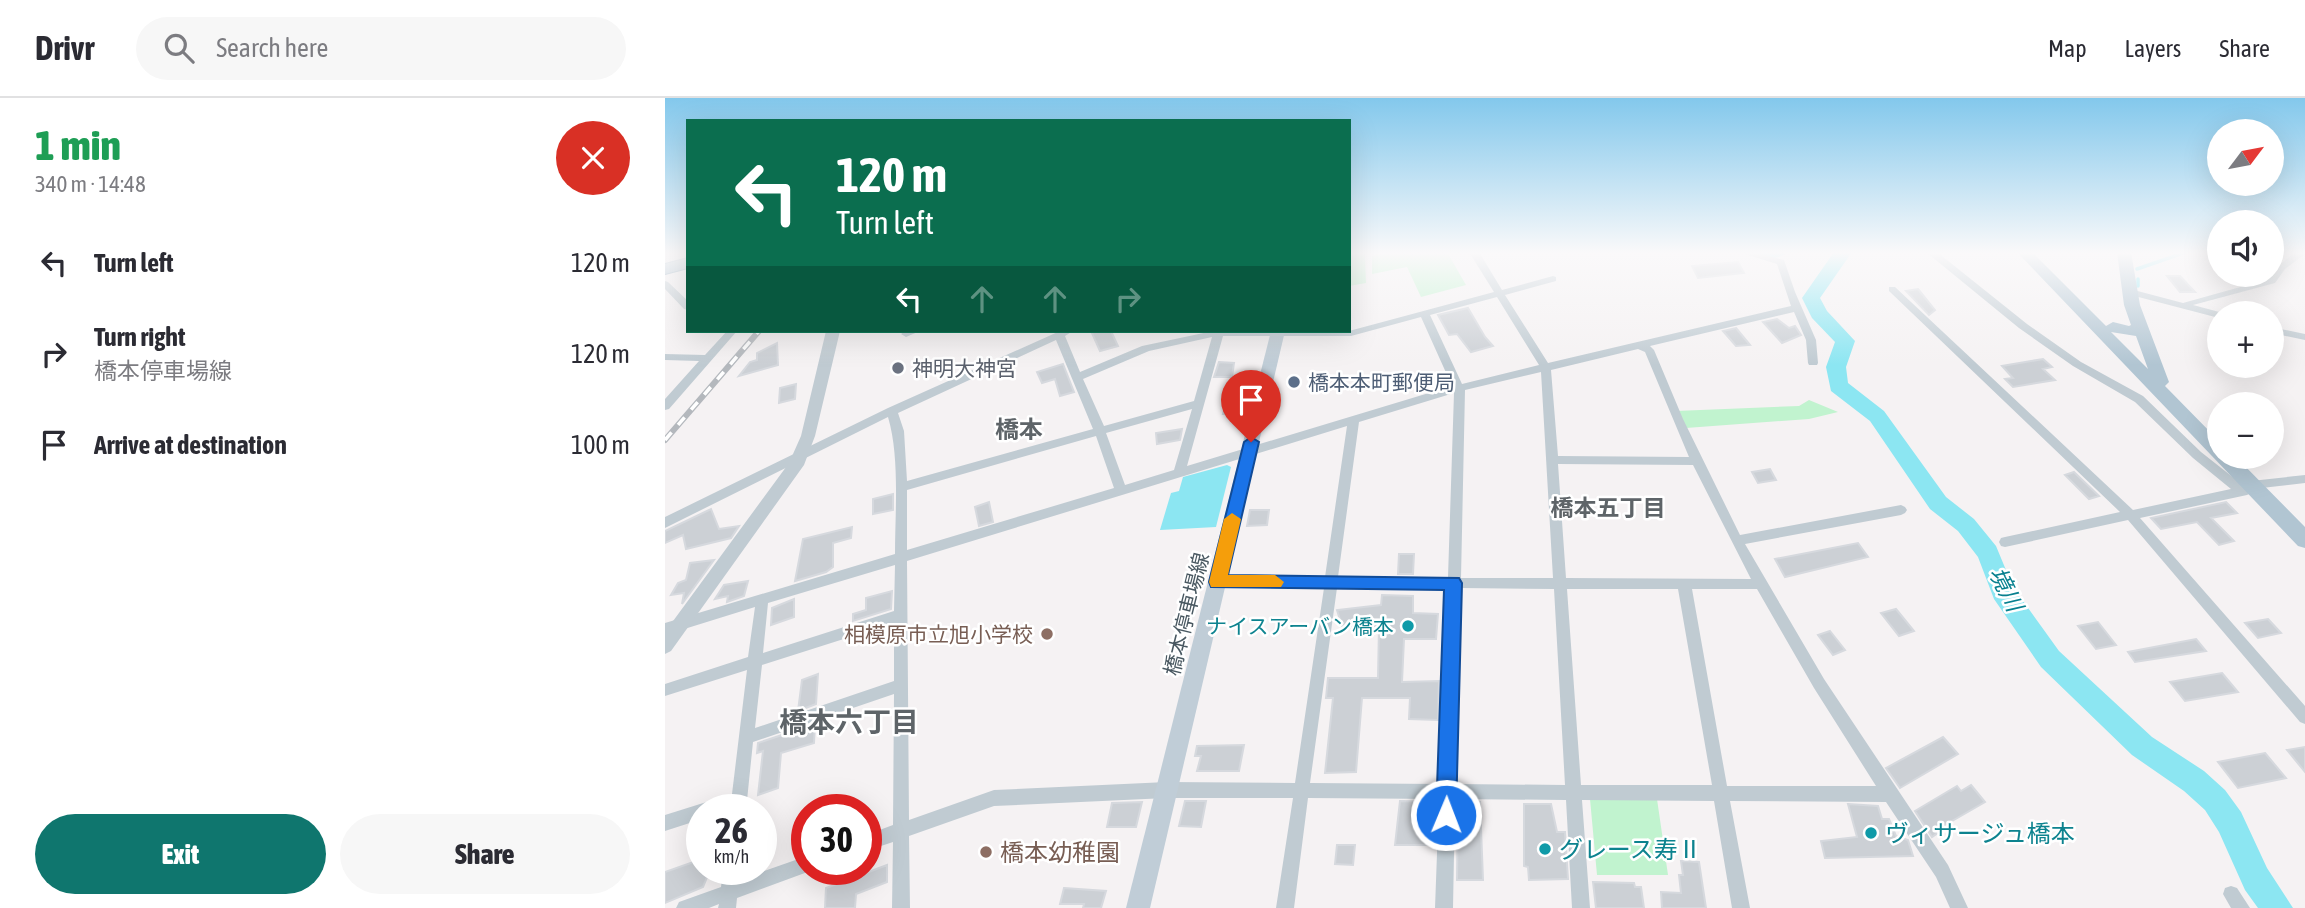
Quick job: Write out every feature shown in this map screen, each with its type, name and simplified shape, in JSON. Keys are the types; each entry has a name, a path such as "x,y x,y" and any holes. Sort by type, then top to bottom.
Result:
{"main road":[{"path":"2060,290 2094,326 2157,384 2207,438"},
{"path":"2080,290 2131,338 2171,407 2207,440"},
{"path":"2130,292 2131,338"},
{"path":"2094,326 2131,338"},
{"name":"橋本停車場線","path":"1139,908 1278,333"},
{"path":"2234,469 2249,488 2305,540"}],"street":[{"path":"672,290 686,305"},
{"path":"1498,290 1546,368 1581,908"},
{"path":"1351,333 1512,290"},
{"path":"1790,290 1814,348 1813,363"},
{"path":"1893,290 2130,514 2305,718"},
{"path":"1978,290 2020,323 2150,410 2197,455 2249,488"},
{"path":"2186,305 2200,298 2239,290"},
{"path":"2130,292 2207,311"},
{"path":"672,628 1459,388 1796,308"},
{"path":"1424,313 1459,388 1444,908"},
{"path":"665,406 730,333"},
{"path":"665,646 672,628 779,491 801,455 832,333"},
{"path":"665,523 893,411 1063,333 1121,492"},
{"path":"1077,377 1146,348 1214,333"},
{"path":"1179,474 1218,333"},
{"path":"2284,333 2305,337"},
{"path":"1641,346 1649,350 1697,461 1808,667 1942,871 1959,908"},
{"path":"665,357 708,358"},
{"path":"901,487 1200,403"},
{"path":"2150,410 2171,407"},
{"path":"893,411 898,431 901,487 901,908"},
{"path":"1285,908 1354,419"},
{"path":"1552,460 1697,461"},
{"path":"2005,542 2249,488 2305,479"},
{"path":"1738,540 1901,510"},
{"path":"1217,582 1762,584"},
{"path":"1684,583 1741,908"},
{"path":"740,794 762,601"},
{"path":"665,690 901,615"},
{"path":"746,738 901,685"},
{"path":"882,838 993,798 1167,790 1889,794"},
{"path":"665,823 686,816"},
{"path":"685,908 728,900 791,871"}],"green space":[{"path":"1418,290 1448,290 1421,297"},
{"path":"1809,400 1838,412 1809,419 1686,428 1676,411 1799,406"},
{"path":"1590,799 1657,799 1668,875 1597,875"}],"water":[{"path":"1227,465 1231,467 1216,527 1160,530 1171,493 1179,491 1183,477"}],"building":[{"path":"1919,290 1935,310 1929,315 1906,291"},
{"path":"2178,290 2195,292 2180,292"},
{"path":"1468,308 1493,346 1471,352 1457,334 1449,335 1438,315"},
{"path":"1777,319 1789,328 1795,326 1801,335 1782,343 1763,322"},
{"path":"1736,328 1750,345 1736,346 1723,331"},
{"path":"1092,333 1112,333 1118,346 1100,351"},
{"path":"777,343 778,365 739,376 750,362 757,360 757,353"},
{"path":"2043,359 2052,367 2043,369 2055,380 2013,387 2005,379 2013,378 2002,366"},
{"path":"1219,362 1234,363 1232,377 1214,377"},
{"path":"1063,364 1074,392 1060,396 1055,379 1042,383 1037,372"},
{"path":"796,384 795,399 779,403 780,388"},
{"path":"1247,390 1241,414 1223,414 1230,391"},
{"path":"1182,429 1180,440 1157,444 1156,433"},
{"path":"1770,469 1776,480 1758,483 1752,472"},
{"path":"2074,472 2099,496 2089,499 2065,475"},
{"path":"893,494 893,510 873,514 873,499"},
{"path":"989,502 993,522 979,526 975,507"},
{"path":"2226,502 2237,513 2211,518 2234,541 2219,545 2197,522 2161,529 2151,518"},
{"path":"711,509 719,529 739,526 731,538 686,549 683,535 665,543 665,531"},
{"path":"1250,510 1269,510 1267,525 1247,526"},
{"path":"852,527 851,538 833,543 833,567 826,572 795,581 803,539"},
{"path":"1858,543 1868,557 1785,577 1775,559"},
{"path":"1399,554 1414,554 1413,574 1398,574"},
{"path":"714,560 682,604 684,593 671,595 678,583 686,580 690,563"},
{"path":"748,581 744,596 727,602 728,596 715,599 724,585"},
{"path":"892,591 891,609 853,621 853,614 866,610 866,598"},
{"path":"1382,595 1413,596 1413,613 1438,614 1436,639 1404,639 1402,682 1439,681 1438,720 1409,719 1410,698 1362,698 1356,772 1325,773 1333,698 1326,698 1328,678 1378,678 1379,626 1342,626 1337,610 1381,605"},
{"path":"794,599 794,617 771,625 772,608"},
{"path":"1896,609 1914,631 1899,636 1881,613"},
{"path":"2268,619 2281,633 2258,638 2245,623"},
{"path":"2098,622 2116,645 2096,649 2078,626"},
{"path":"1830,631 1845,650 1833,655 1818,635"},
{"path":"2196,639 2206,651 2135,662 2128,652"},
{"path":"2222,673 2238,692 2185,701 2170,682"},
{"path":"818,674 816,704 798,711 802,680"},
{"path":"815,724 814,743 781,753 778,788 761,794 758,794 763,751 757,753 758,743"},
{"path":"1943,737 1958,754 1900,788 1886,768"},
{"path":"1244,745 1239,771 1197,771 1201,756 1195,756 1197,746"},
{"path":"2305,747 2305,772 2287,750"},
{"path":"2265,753 2286,778 2238,788 2218,762"},
{"path":"1971,785 1985,802 1940,828 1942,830 1932,837 1915,811 1957,786 1961,791"},
{"path":"1185,801 1206,801 1201,827 1179,826"},
{"path":"1400,801 1436,802 1430,845 1395,845"},
{"path":"1142,802 1136,827 1107,827 1112,803"},
{"path":"1458,802 1480,802 1483,880 1457,880"},
{"name":"グレース寿Ⅱ","path":"1524,804 1551,804 1557,832 1565,832 1568,879 1529,880 1528,867 1524,866"},
{"name":"ヴィサージュ橋本","path":"1848,804 1878,806 1882,819 1889,819 1896,836 1908,840 1913,856 1825,858 1821,841 1857,837"},
{"path":"1337,845 1355,845 1353,865 1335,864"},
{"path":"1681,861 1699,862 1706,908 1662,908 1661,892 1681,893"},
{"path":"686,865 686,885 704,885 665,903 665,872"},
{"path":"887,865 887,882 882,884 882,867"},
{"path":"1593,882 1634,883 1635,887 1641,887 1644,908 1596,908"},
{"path":"834,885 879,885 856,894 855,908 825,908 826,888"},
{"path":"1064,888 1106,891 1101,908 1083,908 1084,904 1060,904"}],"waterway":[{"name":"境川","path":"1815,290 1811,298 1819,314 1845,341 1836,367 1838,386 1877,416 1938,503 1966,525 1988,553 2003,592 2050,659 2142,746 2194,781 2215,800 2230,822 2256,879 2277,908"}],"railway":[{"path":"665,440 757,333"}],"slow traffic":[{"path":"1232,519 1217,582 1275,582"}],"place":[{"name":"神明大神宮","path":"898,368"},
{"name":"橋本本町郵便局","path":"1294,382"},
{"name":"ナイスアーバン橋本","path":"1408,626"},
{"name":"相模原市立旭小学校","path":"1047,634"},
{"name":"ヴィサージュ橋本","path":"1871,833"},
{"name":"グレース寿Ⅱ","path":"1545,849"},
{"name":"橋本幼稚園","path":"986,852"}],"district":[{"name":"橋本","path":"1019,429"},
{"name":"橋本五丁目","path":"1608,508"},
{"name":"橋本六丁目","path":"849,722"}],"route":[{"path":"1251,442 1217,582 1453,583 1446,815"}]}
